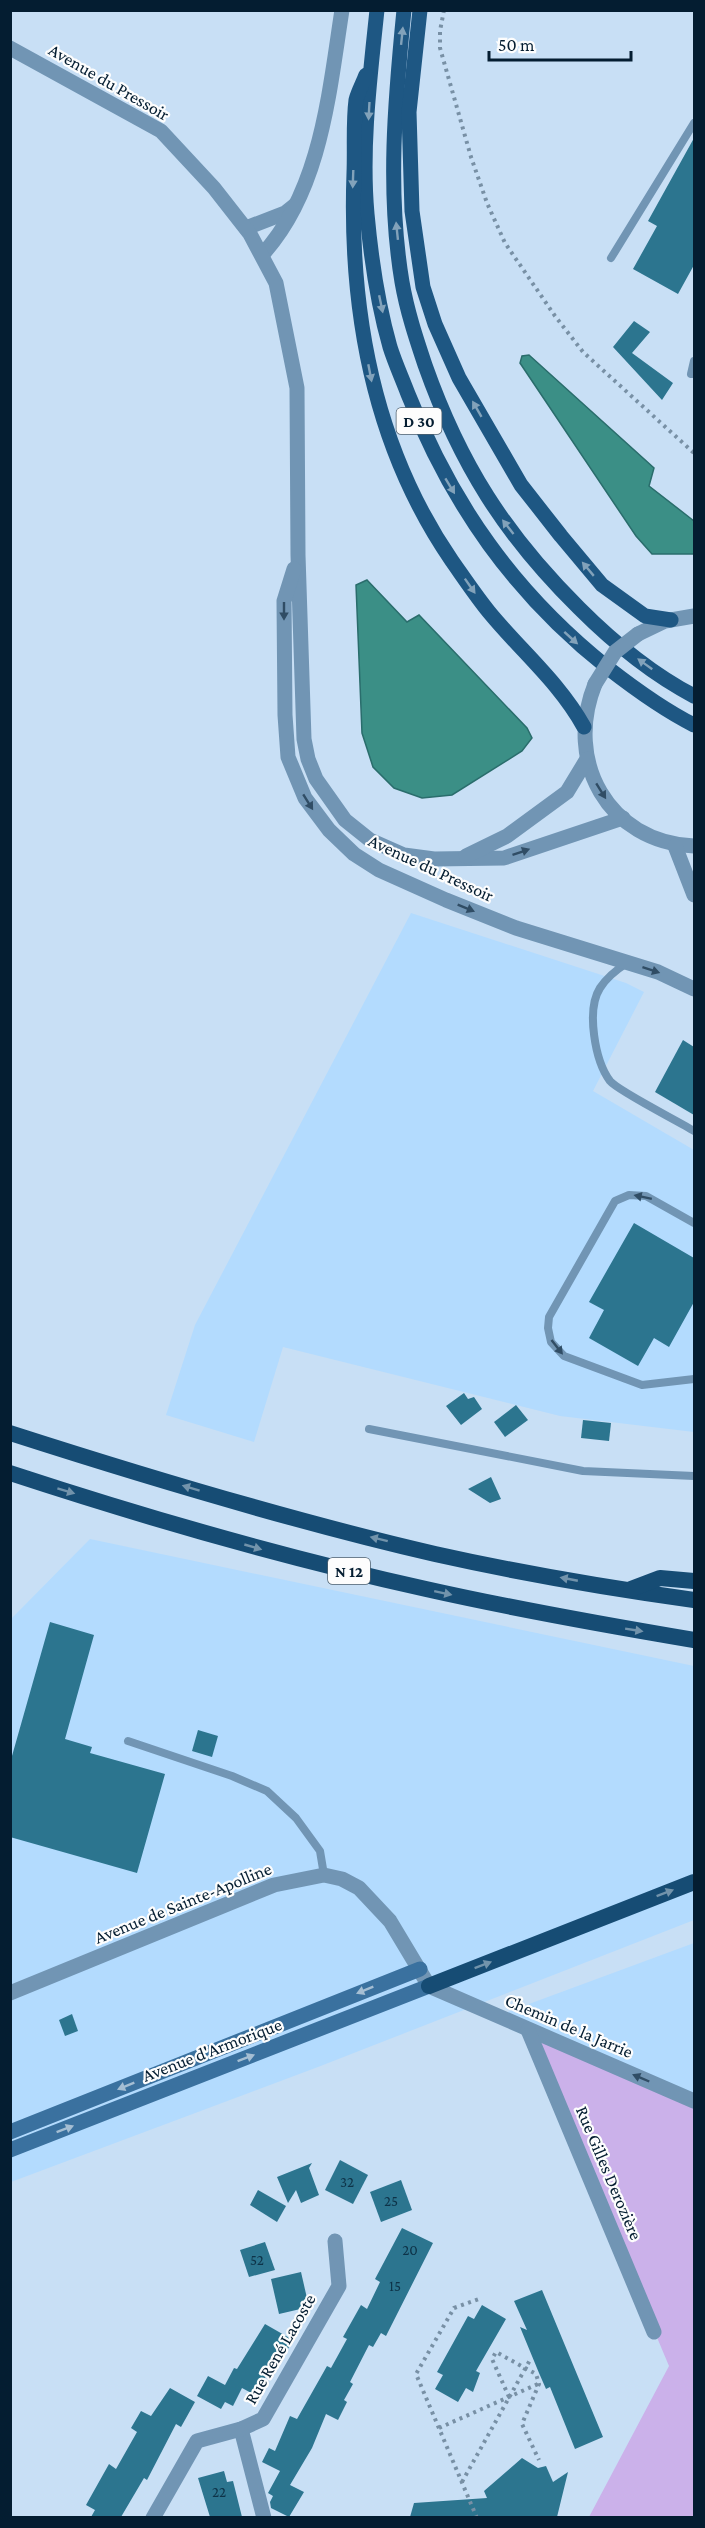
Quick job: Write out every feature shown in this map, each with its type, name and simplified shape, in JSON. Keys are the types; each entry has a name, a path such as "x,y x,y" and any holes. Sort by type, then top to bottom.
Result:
{"highway":[{"name":"N 12","path":"10,1433 270,1512 436,1554 627,1590 694,1600"},
{"name":"N 12","path":"10,1473 261,1549 382,1579 572,1619 694,1640"},
{"path":"627,1590 660,1578 694,1581"},
{"path":"429,1986 694,1882"}],"main road":[{"name":"D 30","path":"377,10 366,148 366,212 374,273 390,348 418,420 447,480 483,538 525,591 570,637 630,686 694,725"},
{"name":"D 30","path":"404,10 393,119 394,210 402,282 414,331 439,405 466,463 504,522 548,577 602,631 644,664 694,696"},
{"path":"420,10 410,112 412,211 423,287 435,324 459,378 521,485 561,536 602,585 645,616 671,620"},
{"path":"372,61 357,99 352,220 359,319 372,387 392,444 417,503 451,558 489,612 571,703 584,727"},
{"name":"Avenue d'Armorique","path":"10,2133 420,1969"},
{"name":"Avenue d'Armorique","path":"10,2151 429,1986"}],"street":[{"path":"262,255 277,238 307,181 330,86 342,10"},
{"name":"Avenue du Pressoir","path":"10,48 160,131 214,188 246,228 276,283 297,388 302,718 308,759 316,779 345,820 370,840 404,855 434,859 504,858 623,818"},
{"path":"246,228 285,213 295,205"},
{"name":"Avenue du Pressoir","path":"298,555 284,601 285,715 288,757 305,798 329,830 354,854 379,870 446,900 516,928 658,972 694,989"},
{"path":"694,616 671,620 638,634 615,652 595,684 587,703 584,727 587,759 598,789 623,818 638,831 675,846 694,846"},
{"path":"464,858 507,836 567,792 587,759"},
{"path":"675,846 694,895"},
{"name":"Avenue de Sainte-Apolline","path":"10,1994 274,1885 324,1875 342,1879 359,1888 390,1921 429,1986"},
{"name":"Chemin de la Jarrie","path":"429,1986 694,2101"},
{"name":"Rue Gilles Derozière","path":"528,2030 654,2332"},
{"name":"Rue René Lacoste","path":"153,2517 197,2441 241,2429 263,2419 339,2286 334,2241"},
{"path":"241,2429 264,2517"}],"lane":[{"path":"611,258 694,123"},
{"path":"691,374 694,361"},
{"path":"628,963 613,972 598,990 594,1029 598,1056 611,1083 694,1131"},
{"path":"694,1223 646,1196 629,1195 615,1201 549,1317 548,1328 551,1342 564,1356 642,1385 694,1379"},
{"path":"369,1429 583,1471 694,1476"},
{"path":"128,1741 232,1776 267,1791 296,1818 320,1851 324,1875"}],"path":[{"path":"444,10 440,48 471,157 487,203 505,243 555,316 584,352 694,453"},
{"path":"477,2517 416,2374 454,2308 478,2299"},
{"path":"509,2397 492,2359 496,2352 536,2374 539,2384 522,2424 539,2460"},
{"path":"462,2482 530,2360"},
{"path":"439,2428 539,2384"}],"shaded area":[{"path":"529,355 654,468 649,486 694,521 694,554 652,554 636,536 520,363 522,356"},
{"path":"367,580 407,622 419,615 527,728 532,738 522,751 452,795 422,798 394,788 373,767 362,733 356,585"},
{"path":"411,913 626,983 644,992 593,1091 694,1150 694,1432 560,1416 283,1347 254,1442 166,1415 195,1325"},
{"path":"90,1539 694,1666 694,1920 318,2067 11,2182 11,1619"},
{"path":"694,1943 694,2101 502,2014"},
{"path":"528,2030 694,2101 694,2517 589,2517 669,2366"}],"building":[{"path":"694,138 694,265 678,294 633,269 657,226 648,221"},
{"path":"634,321 650,332 632,353 673,383 662,400 613,347"},
{"path":"683,1040 694,1047 694,1115 655,1092"},
{"path":"634,1223 694,1258 694,1302 669,1347 654,1338 638,1366 589,1338 604,1310 589,1302"},
{"path":"464,1393 468,1399 474,1397 482,1409 461,1425 446,1406"},
{"path":"516,1405 528,1420 505,1437 494,1422"},
{"path":"583,1420 611,1423 609,1441 581,1438"},
{"path":"491,1477 501,1499 490,1503 468,1489"},
{"path":"50,1622 94,1635 65,1739 92,1747 90,1753 165,1774 137,1873 10,1837 10,1763"},
{"path":"198,1730 218,1736 212,1757 192,1751"},
{"path":"72,2014 78,2031 65,2036 59,2020"},
{"path":"340,2160 368,2175 353,2204 325,2190"},
{"path":"312,2163 309,2168 319,2195 301,2203 296,2190 288,2203 277,2177"},
{"path":"401,2180 412,2210 381,2222 370,2192"},
{"path":"258,2190 286,2206 277,2222 250,2205"},
{"path":"402,2228 433,2243 386,2336 381,2333 373,2347 369,2345 350,2382 353,2384 344,2400 347,2402 338,2420 326,2414 312,2448 290,2485 304,2492 289,2517 271,2508 270,2502 273,2496 268,2493 280,2471 262,2462 269,2448 275,2451 290,2416 297,2419 327,2366 331,2368 347,2339 343,2337 361,2305 367,2309 380,2282 375,2279"},
{"path":"265,2242 275,2270 249,2277 240,2250"},
{"path":"301,2272 309,2307 279,2314 271,2279"},
{"path":"542,2290 603,2437 575,2449 550,2387 546,2389 520,2327 527,2330 514,2301"},
{"path":"482,2305 506,2319 476,2371 480,2373 473,2392 466,2388 458,2402 435,2389 443,2375 437,2372 468,2316 474,2319"},
{"path":"265,2324 293,2340 285,2354 281,2351 255,2395 242,2388 233,2406 225,2402 221,2409 197,2396 208,2376 225,2385"},
{"path":"170,2388 195,2402 181,2427 176,2424 147,2480 144,2478 121,2517 91,2517 95,2510 86,2505 109,2464 116,2469 137,2432 131,2428 141,2411 151,2416"},
{"path":"522,2458 538,2468 546,2466 553,2482 568,2472 557,2517 410,2517 414,2503 487,2498 484,2491"},
{"path":"224,2471 227,2482 233,2481 242,2517 210,2517 198,2478"}]}
